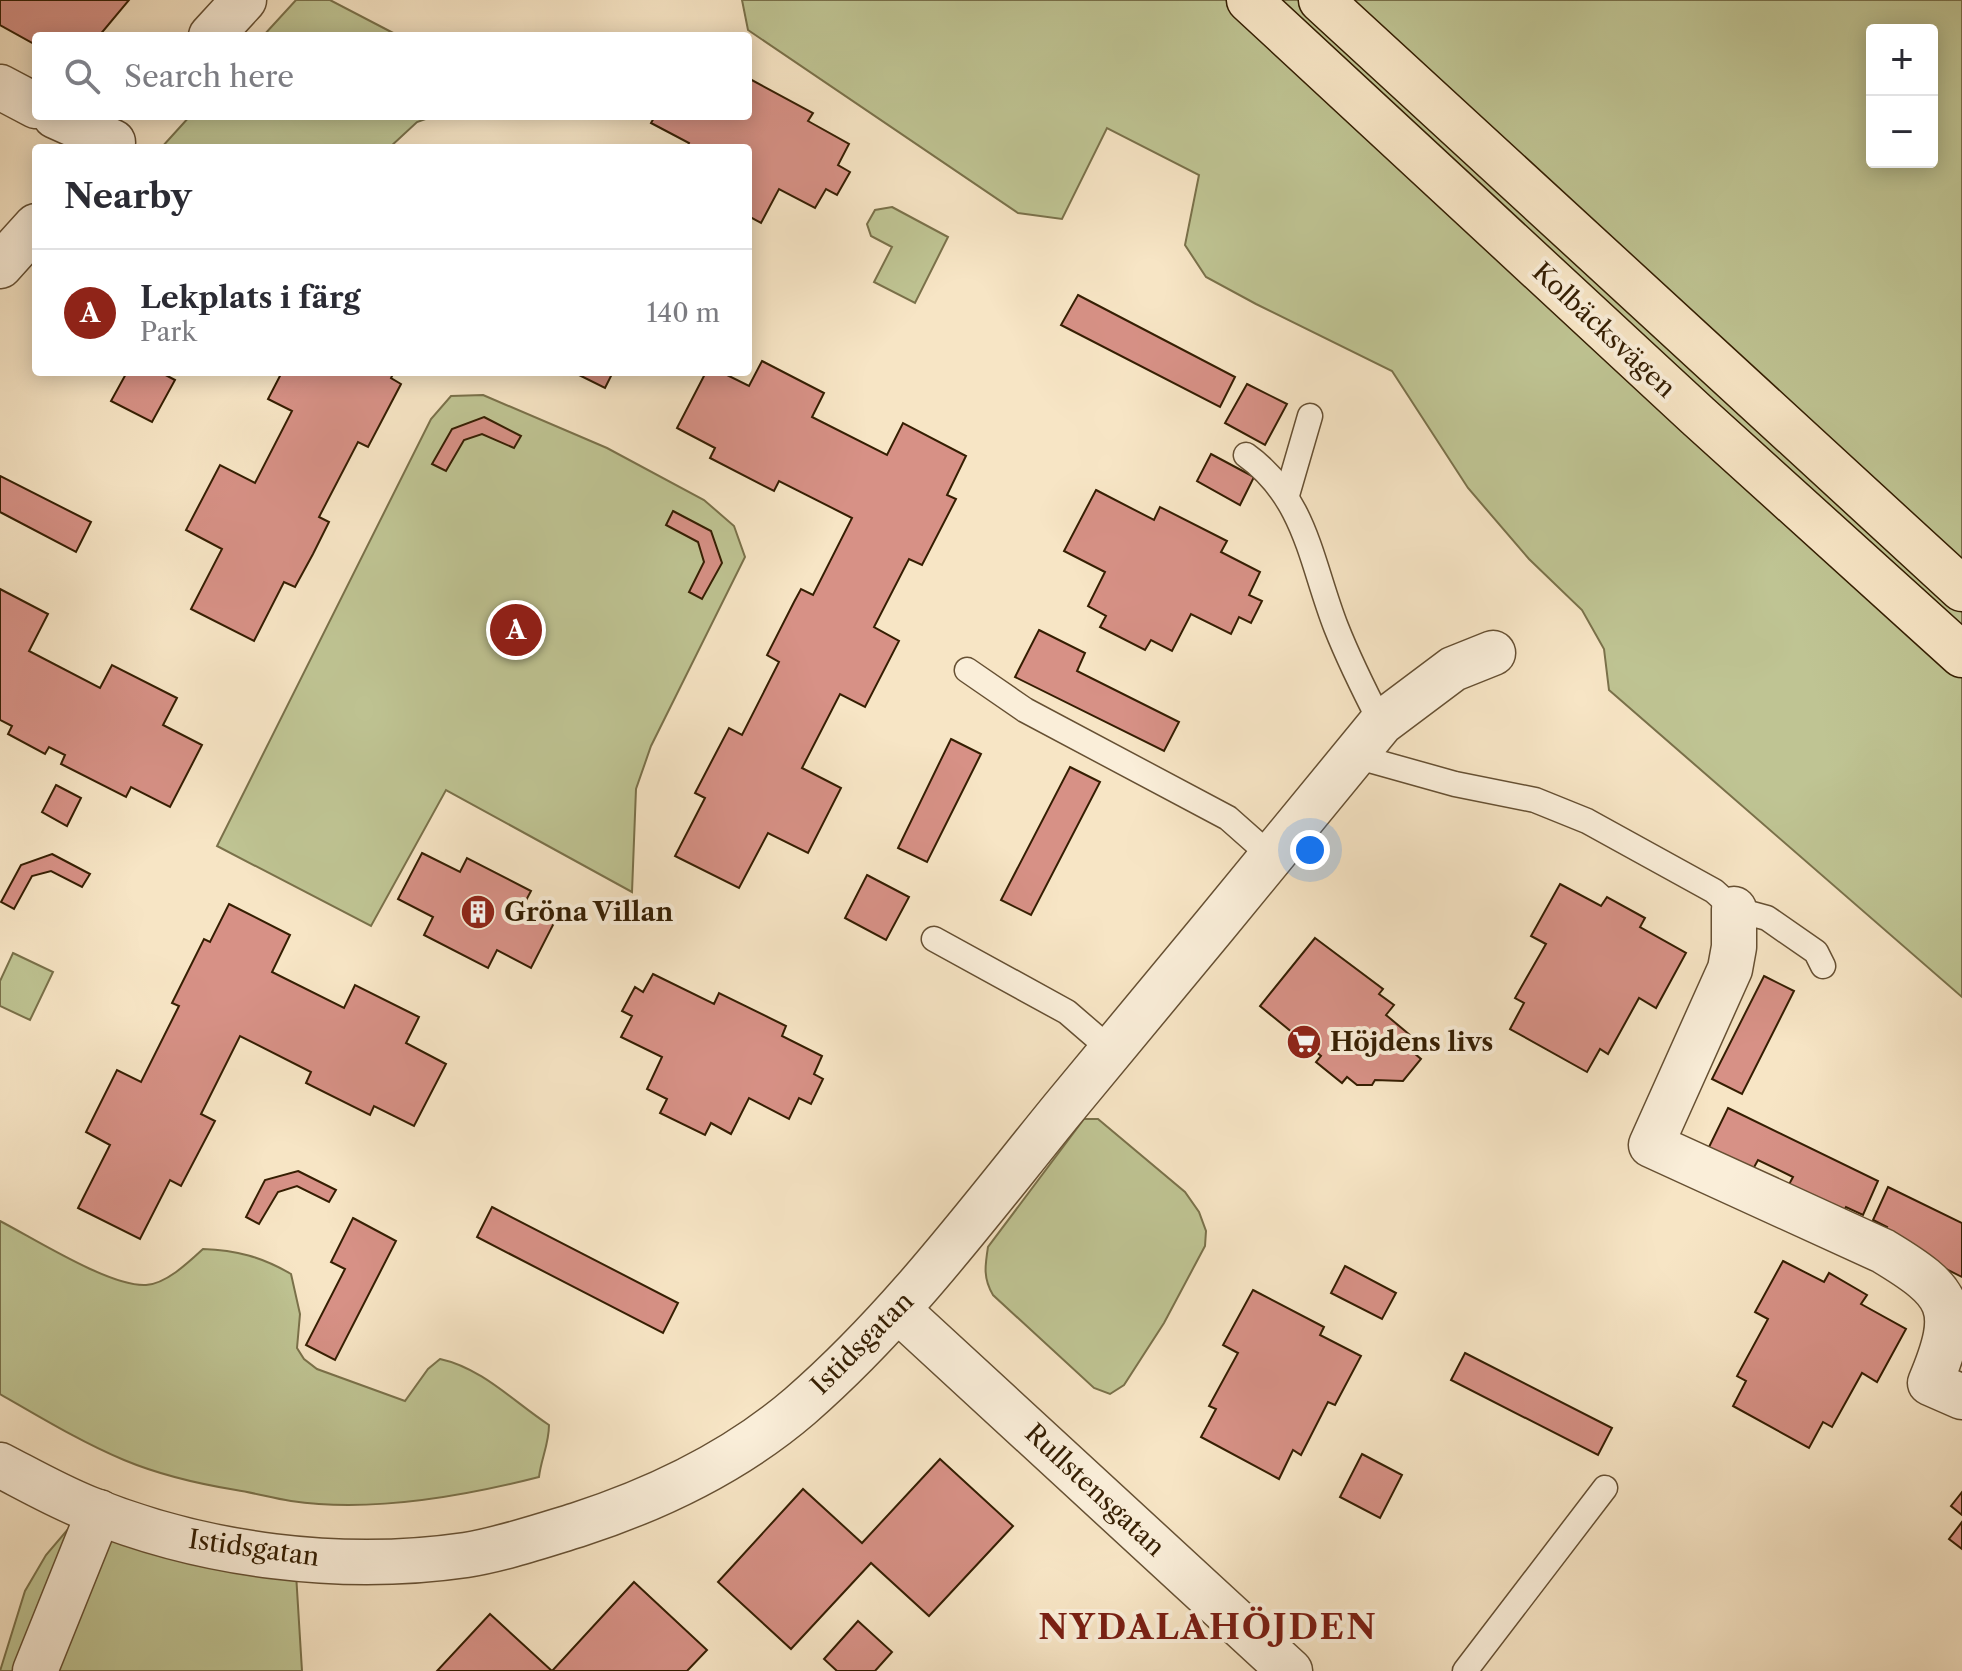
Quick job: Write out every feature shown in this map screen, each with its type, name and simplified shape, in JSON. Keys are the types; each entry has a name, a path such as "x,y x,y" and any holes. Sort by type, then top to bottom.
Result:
{"highway":[{"name":"Kolbäcksvägen","path":"1249,0 1687,406 1962,655"},
{"name":"Kolbäcksvägen","path":"1321,0 1962,589"}],"street":[{"path":"215,32 244,0"},
{"path":"0,87 32,104"},
{"path":"69,120 120,135"},
{"path":"0,266 32,230"},
{"name":"Istidsgatan","path":"0,1465 99,1512 141,1528 211,1546 295,1557 389,1563 471,1554 626,1509 690,1479 735,1453 799,1407 898,1310 1368,740 1453,669 1493,653"},
{"path":"1734,909 1734,947 1730,969 1651,1145 1883,1251 1914,1270 1938,1290 1950,1307 1953,1323 1950,1339 1930,1383 1962,1397"},
{"name":"Rullstensgatan","path":"898,1310 1290,1671"},
{"path":"35,1671 99,1512"}],"lane":[{"path":"1287,495 1310,416"},
{"path":"1246,455 1267,470 1287,495 1301,522 1344,646 1368,740 1455,784 1535,800 1558,809 1690,877 1714,891 1734,909 1767,918 1816,952 1823,966"},
{"path":"967,670 1025,710 1228,818 1272,857"},
{"path":"934,939 1067,1012 1111,1050"},
{"path":"1465,1671 1605,1488"}],"green space":[{"path":"296,0 330,0 391,32 267,32"},
{"path":"742,0 1962,0 1962,997 1609,690 1604,649 1582,610 1529,559 1468,488 1392,371 1206,277 1185,245 1199,175 1107,128 1062,219 1018,213 748,30"},
{"path":"186,120 423,120 393,144 165,144"},
{"path":"892,207 948,237 915,303 874,282 892,247 871,236 867,224 875,210"},
{"path":"483,395 607,448 704,500 734,526 745,557 651,746 636,789 632,892 446,790 371,926 217,846 431,419 451,396"},
{"path":"13,953 53,972 30,1020 0,1006 0,981"},
{"path":"1084,1119 1098,1119 1185,1192 1199,1212 1206,1231 1205,1246 1164,1323 1124,1385 1110,1394 1094,1388 993,1295 986,1272 988,1247"},
{"path":"0,1221 93,1270 131,1284 146,1285 161,1281 177,1272 203,1249 227,1251 270,1263 291,1274 300,1314 297,1348 304,1359 317,1369 405,1401 428,1369 440,1359 470,1370 549,1425 539,1477 416,1501 321,1504 194,1482 108,1453 0,1394"},
{"path":"86,1508 295,1557 302,1671 0,1671 25,1591 46,1555"}],"building":[{"path":"0,0 129,0 102,32 32,32 32,43 0,25"},
{"path":"752,80 813,113 808,121 849,144 838,165 850,172 837,195 826,189 815,208 779,189 761,223 752,218 752,144 689,144 651,123 653,120 752,120"},
{"path":"1078,295 1235,377 1220,407 1061,325"},
{"path":"762,361 824,393 812,417 887,455 903,423 966,456 947,495 956,499 922,565 909,559 874,627 899,641 865,707 840,694 802,768 841,788 808,853 768,833 739,888 675,856 705,798 695,793 729,728 742,735 779,662 767,655 794,602 801,589 813,595 852,518 779,481 774,491 710,458 715,448 677,428 704,376 729,376 749,386"},
{"path":"125,376 168,376 175,380 152,422 111,401"},
{"path":"280,376 392,376 401,384 368,447 358,442 319,517 329,522 295,587 284,582 254,641 191,609 222,549 186,530 220,465 255,483 292,411 268,399"},
{"path":"581,376 611,376 605,388"},
{"path":"1247,384 1287,404 1265,445 1225,423"},
{"path":"484,417 521,436 514,448 482,434 464,440 446,471 432,464 452,429"},
{"path":"1211,454 1254,477 1240,505 1197,481"},
{"path":"0,476 91,522 76,552 0,512"},
{"path":"1096,490 1154,520 1160,507 1227,541 1221,552 1260,572 1249,595 1262,601 1251,623 1239,617 1231,634 1191,614 1172,651 1151,640 1145,650 1100,627 1106,616 1088,606 1105,572 1064,551"},
{"path":"673,511 711,531 722,563 702,599 689,592 704,562 698,542 666,525"},
{"path":"0,589 48,614 29,651 100,688 112,665 177,698 163,725 202,745 170,807 131,787 126,797 61,764 65,755 49,747 45,754 8,734 12,726 0,720"},
{"path":"1039,630 1085,653 1077,671 1179,722 1164,751 1015,677"},
{"path":"951,739 981,754 927,862 898,848"},
{"path":"1070,767 1100,782 1031,915 1001,900"},
{"path":"56,785 81,798 67,826 42,812"},
{"name":"Gröna Villan","path":"422,853 460,872 467,858 531,891 523,906 554,923 531,968 497,950 488,968 424,935 433,917 398,899"},
{"path":"52,854 90,874 82,887 51,871 32,876 14,909 1,902 21,865"},
{"path":"867,875 909,897 886,940 845,918"},
{"path":"1560,884 1601,906 1607,897 1645,918 1640,927 1686,953 1656,1008 1639,998 1608,1054 1600,1049 1587,1072 1510,1029 1524,1003 1515,998 1546,944 1531,936"},
{"path":"229,904 290,935 272,972 344,1008 355,985 419,1017 406,1043 446,1064 414,1126 374,1106 370,1115 306,1083 311,1072 240,1036 201,1114 215,1121 181,1186 170,1180 140,1239 78,1208 110,1145 86,1132 117,1070 141,1082 179,1006 172,1003 204,939 210,942"},
{"path":"1315,938 1383,989 1379,994 1394,1005 1386,1015 1410,1035 1402,1043 1421,1059 1403,1081 1375,1080 1372,1085 1357,1085 1347,1077 1342,1083 1316,1062 1321,1056 1260,1006"},
{"path":"653,974 714,1004 719,993 786,1026 782,1036 822,1056 814,1074 823,1079 811,1104 799,1098 789,1119 749,1098 731,1134 711,1123 705,1135 660,1113 667,1099 647,1089 662,1057 621,1037 632,1016 622,1011 635,987 643,992"},
{"path":"1764,976 1794,991 1742,1094 1712,1079"},
{"path":"1728,1108 1878,1181 1863,1215 1846,1207 1841,1217 1786,1190 1793,1177 1758,1160 1752,1171 1708,1149"},
{"path":"298,1171 336,1190 329,1202 297,1186 278,1192 259,1224 246,1217 265,1180"},
{"path":"1888,1187 1962,1223 1962,1277 1882,1237 1887,1227 1873,1220"},
{"path":"492,1207 678,1303 663,1333 477,1237"},
{"path":"353,1218 396,1241 335,1360 306,1345 345,1269 331,1262"},
{"path":"1783,1261 1824,1282 1829,1273 1867,1295 1861,1304 1906,1329 1877,1382 1862,1373 1832,1427 1823,1422 1809,1448 1733,1406 1746,1381 1737,1376 1768,1319 1755,1312"},
{"path":"1345,1266 1396,1293 1382,1319 1331,1293"},
{"path":"1253,1290 1324,1327 1320,1335 1361,1356 1335,1405 1328,1402 1301,1455 1293,1450 1279,1479 1201,1437 1216,1409 1209,1406 1238,1353 1223,1345"},
{"path":"1465,1353 1612,1428 1598,1455 1451,1380"},
{"path":"1362,1454 1402,1475 1380,1518 1340,1497"},
{"path":"940,1459 1013,1526 929,1616 871,1563 791,1649 718,1582 803,1489 862,1543"},
{"path":"1962,1492 1962,1515 1951,1506"},
{"path":"1962,1522 1962,1549 1949,1539"},
{"path":"634,1582 707,1650 687,1671 552,1671"},
{"path":"490,1614 552,1671 437,1671"},
{"path":"858,1621 892,1652 875,1671 837,1671 824,1659"}],"place":[{"name":"Lekplats i färg","path":"516,630"},
{"name":"Gröna Villan","path":"478,912"},
{"name":"Höjdens livs","path":"1304,1042"}],"district":[{"name":"NYDALAHÖJDEN","path":"1208,1627"}]}
